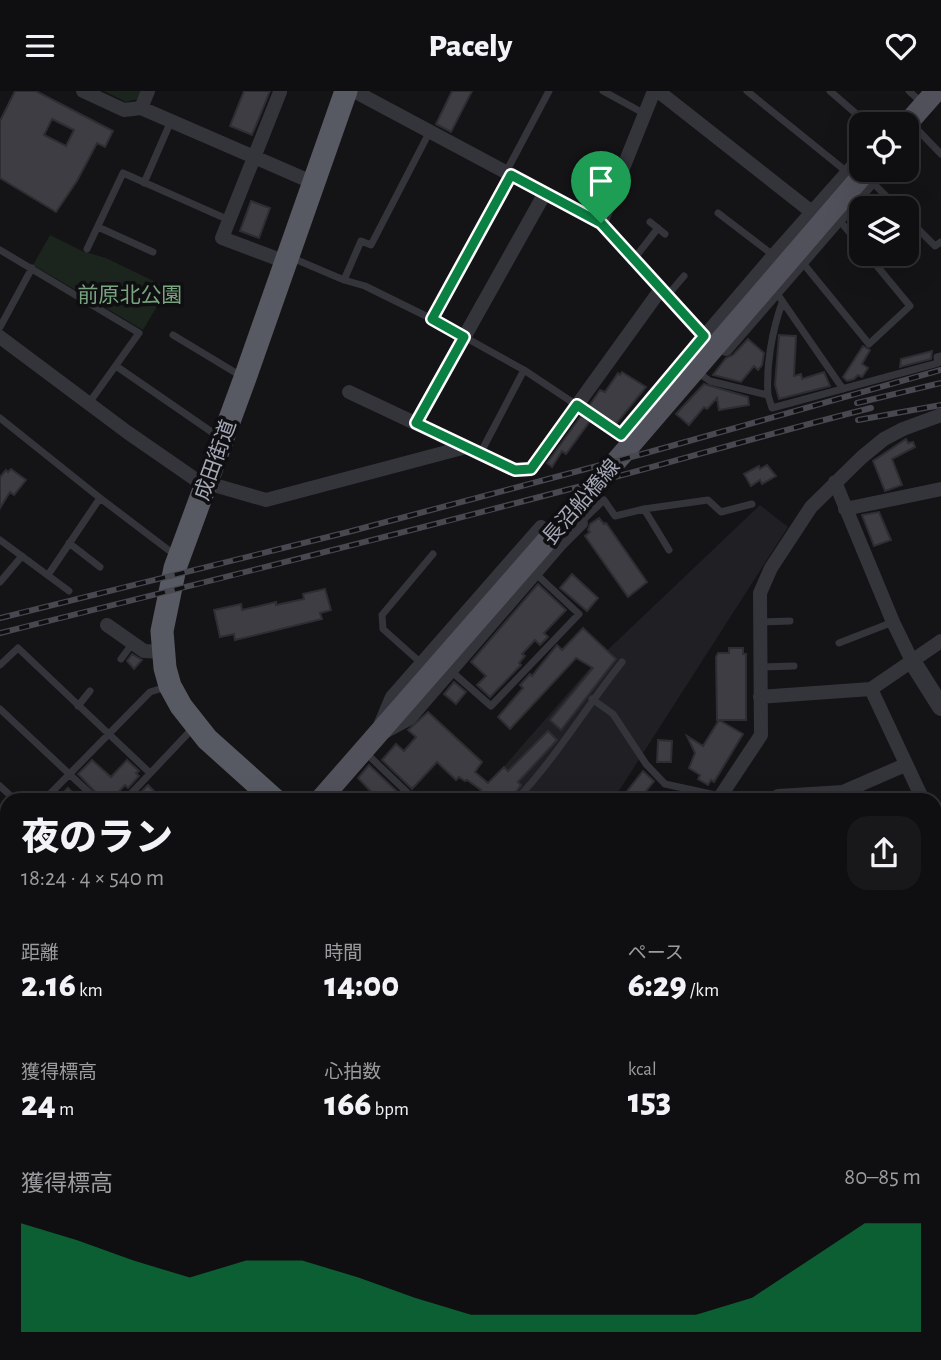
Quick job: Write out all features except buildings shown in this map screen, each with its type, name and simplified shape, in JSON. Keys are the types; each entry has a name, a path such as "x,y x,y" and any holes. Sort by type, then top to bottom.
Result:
{"highway":[{"name":"成田街道","path":"268,793 195,725 170,686 163,652 165,609 177,563 245,378 344,92"}],"main road":[{"path":"914,112 923,96"},
{"name":"長沼船橋線","path":"326,793 858,182"}],"street":[{"path":"83,91 124,110 141,108 314,183"},
{"path":"141,108 148,91"},
{"path":"601,223 656,91 813,213"},
{"path":"280,92 222,238 287,259"},
{"path":"344,92 430,131 601,223 704,336"},
{"path":"621,435 774,255 813,213 854,182"},
{"path":"642,408 660,424 779,298 802,262 839,220 861,182"},
{"path":"416,423 545,193"},
{"path":"349,392 515,470 531,469 664,293"},
{"path":"0,337 206,485 266,500 466,447"},
{"path":"722,793 761,735 760,593 771,568 811,507 835,482 884,439 941,415"},
{"path":"835,482 893,622 912,661 941,707"},
{"path":"845,509 941,489"},
{"path":"369,743 410,718 535,573 559,541 581,523"},
{"path":"369,743 392,697 541,527 559,541"},
{"path":"107,625 144,651 163,652"},
{"path":"760,697 871,689 941,641"},
{"path":"871,689 919,793"},
{"path":"851,793 905,765"}],"lane":[{"path":"432,319 549,91"},
{"path":"603,91 645,114"},
{"path":"747,91 849,161"},
{"path":"830,91 854,112"},
{"path":"144,183 171,121"},
{"path":"344,281 361,241 371,245 430,131"},
{"path":"919,134 941,153"},
{"path":"87,249 123,173 229,220"},
{"path":"874,182 887,196"},
{"path":"718,213 774,255"},
{"path":"839,220 849,232"},
{"path":"650,222 665,234"},
{"path":"98,227 153,252"},
{"path":"634,259 658,228"},
{"path":"919,230 935,246 941,242"},
{"path":"0,250 139,333 89,403"},
{"path":"287,259 344,281 365,286 432,319 524,370 621,435"},
{"path":"802,262 869,344 910,306 877,266"},
{"path":"0,327 32,268"},
{"path":"664,293 684,276"},
{"path":"779,298 843,389"},
{"path":"779,298 767,380 772,408 939,363 937,357 941,356"},
{"path":"173,335 245,378"},
{"path":"116,366 223,439"},
{"path":"481,452 524,370"},
{"path":"703,376 710,381 768,395"},
{"path":"0,418 177,563"},
{"path":"48,575 100,498"},
{"path":"581,523 604,500 615,516 708,500 721,512 752,504"},
{"path":"644,509 669,550"},
{"path":"0,540 69,591"},
{"path":"69,543 100,568"},
{"path":"421,663 383,629 383,615 433,554"},
{"path":"0,582 22,556"},
{"path":"451,671 491,706 579,614 535,573"},
{"path":"760,622 790,621"},
{"path":"839,643 893,622"},
{"path":"121,659 132,645"},
{"path":"0,665 18,648 150,773"},
{"path":"522,793 622,662"},
{"path":"760,667 794,666"},
{"path":"51,793 150,692 170,686"},
{"path":"78,706 90,691"},
{"path":"592,699 612,714 646,764 665,784 700,793"},
{"path":"0,709 89,793"},
{"path":"131,793 195,725"},
{"path":"369,743 409,793"}],"shaded area":[{"path":"760,505 788,527 617,793 481,793 596,661"}],"green space":[{"path":"104,91 142,91 138,99 126,102"},
{"name":"前原北公園","path":"50,235 168,288 143,330 33,265"}],"railway":[{"path":"0,618 348,532 646,453 941,370"},
{"path":"857,403 941,383"},
{"path":"858,420 941,405"},
{"path":"0,633 499,508 871,408"}],"route":[{"path":"511,175 601,223 704,336 621,435 577,405 531,469 515,470 416,423 464,337 432,319 511,175"}]}
